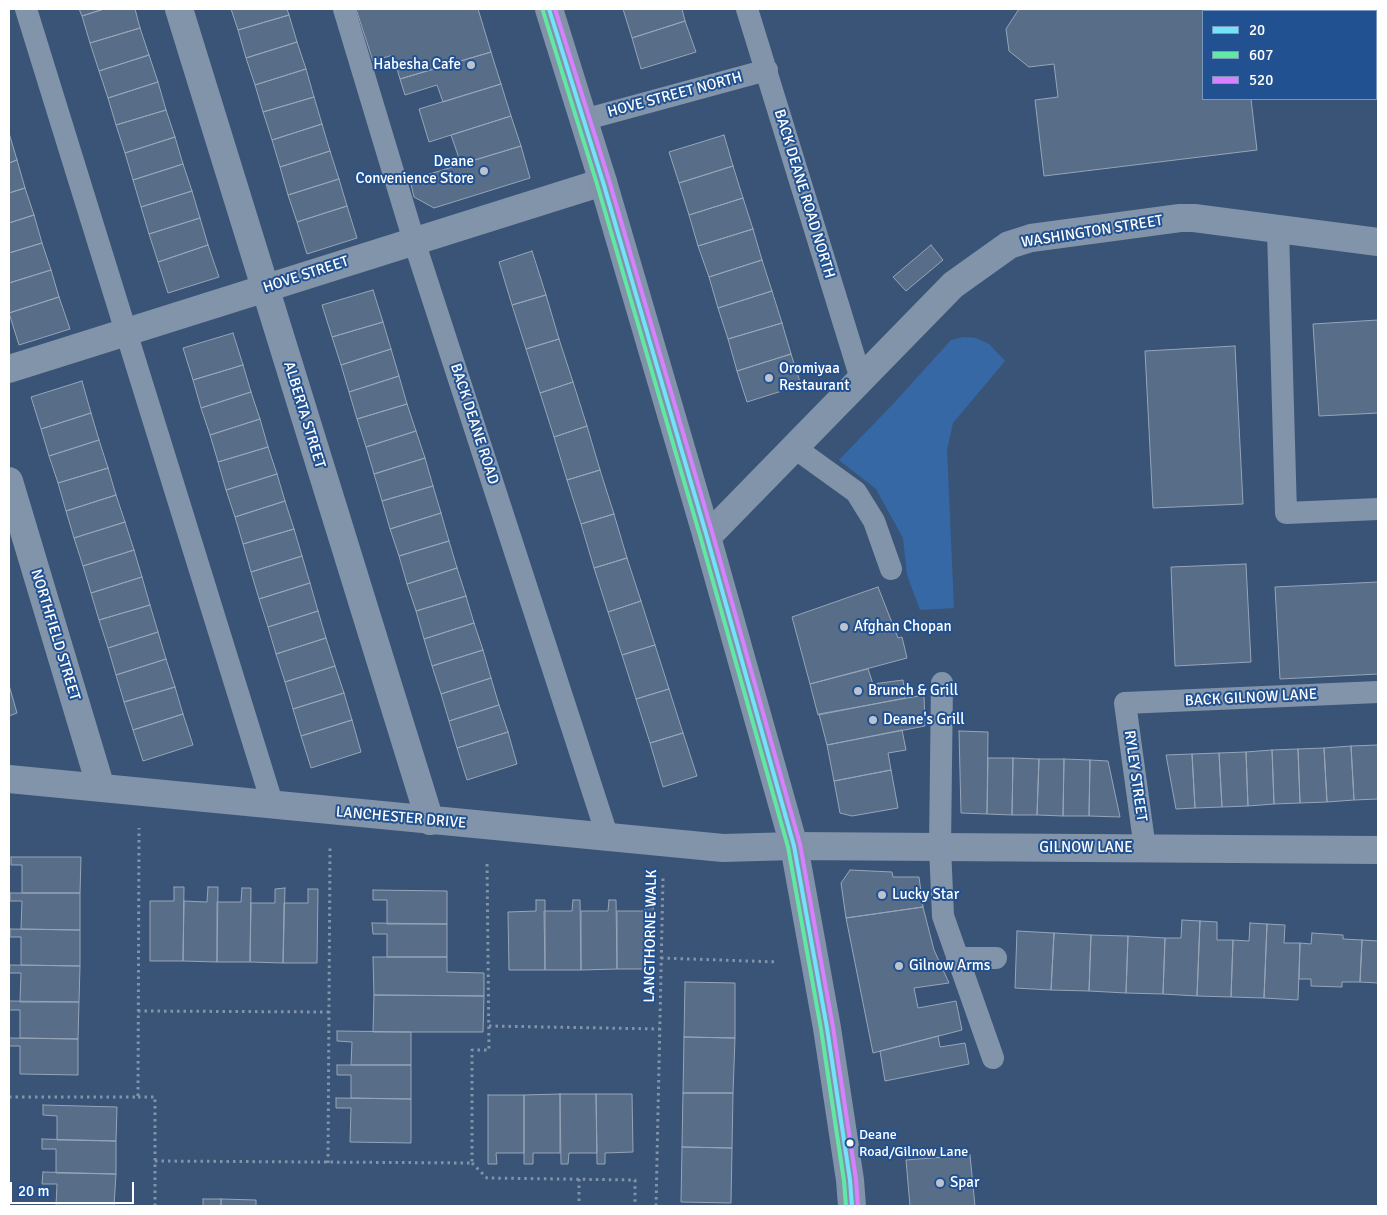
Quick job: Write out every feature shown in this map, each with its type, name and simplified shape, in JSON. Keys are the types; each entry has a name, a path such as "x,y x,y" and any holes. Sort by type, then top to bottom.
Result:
{"main road":[{"path":"549,9 603,182 707,537 794,846 829,1038 850,1180 852,1206"}],"street":[{"name":"ALBERTA STREET","path":"179,9 430,821"},
{"name":"HOVE STREET","path":"9,369 603,182"},
{"name":"WASHINGTON STREET","path":"707,537 953,285 1009,246 1031,238 1180,218 1194,218 1378,242"},
{"name":"NORTHFIELD STREET","path":"9,481 101,788"},
{"name":"LANCHESTER DRIVE","path":"9,779 664,843 723,848 794,846"},
{"name":"GILNOW LANE","path":"794,846 1378,850"}],"lane":[{"path":"26,9 273,806"},
{"name":"BACK DEANE ROAD","path":"344,9 414,241 608,838"},
{"name":"BACK DEANE ROAD NORTH","path":"747,9 861,379"},
{"name":"HOVE STREET NORTH","path":"583,120 767,70"},
{"path":"1278,230 1286,513 1378,509"},
{"path":"795,448 856,492 874,521 891,569"},
{"path":"942,683 940,847 942,916 992,1058"},
{"name":"BACK GILNOW LANE","path":"1125,703 1378,692"},
{"name":"RYLEY STREET","path":"1125,703 1145,848"},
{"path":"958,958 996,958"}],"path":[{"path":"138,1097 140,792"},
{"path":"328,1163 330,811"},
{"path":"487,826 489,1050 472,1050 472,1163 487,1178 636,1180 635,1206"},
{"name":"LANGTHORNE WALK","path":"656,1206 664,843"},
{"path":"662,958 815,962"},
{"path":"138,1011 329,1012"},
{"path":"489,1026 660,1029"},
{"path":"9,1097 155,1097 155,1206"},
{"path":"155,1161 472,1163"},
{"path":"578,1179 579,1206"}],"shaded area":[{"path":"963,337 976,338 989,344 1005,361 953,423 947,450 954,608 920,610 907,575 903,538 876,489 839,460 951,340"}],"building":[{"path":"79,9 104,9 82,16"},
{"path":"104,9 135,9 140,28 90,43 82,16"},
{"path":"231,9 287,9 289,15 238,30"},
{"path":"356,9 478,9 491,52 400,79 393,55 373,61"},
{"path":"623,9 682,9 685,21 632,38"},
{"path":"1019,9 1240,9 1202,10 1202,100 1251,100 1257,150 1044,176 1035,100 1058,97 1054,64 1029,67 1009,51 1006,29"},
{"path":"289,15 297,42 246,58 238,30"},
{"path":"685,21 696,52 641,69 632,38"},
{"path":"140,28 149,55 99,71 90,43"},
{"path":"297,42 306,69 255,85 246,58"},
{"name":"Habesha Cafe","path":"491,52 501,84 443,102 437,85 405,95 400,79"},
{"path":"149,55 158,82 108,98 99,71"},
{"path":"306,69 314,97 263,112 255,85"},
{"path":"158,82 166,110 116,125 108,98"},
{"path":"501,84 511,116 429,142 419,109"},
{"path":"314,97 322,124 272,140 263,112"},
{"path":"166,110 175,137 125,153 116,125"},
{"path":"511,116 521,146 461,164 451,135"},
{"path":"322,124 330,151 280,167 272,140"},
{"path":"9,133 17,160 9,163"},
{"path":"724,135 733,166 679,183 669,152"},
{"path":"175,137 183,164 133,180 125,153"},
{"name":"Deane Convenience Store","path":"521,146 530,178 434,208 414,197 410,180"},
{"path":"330,151 339,179 288,195 280,167"},
{"path":"17,160 25,188 9,193 9,163"},
{"path":"183,164 192,191 141,207 133,180"},
{"path":"733,166 743,198 689,215 679,183"},
{"path":"339,179 347,206 297,222 288,195"},
{"path":"25,188 34,215 9,223 9,193"},
{"path":"192,191 200,218 149,234 141,207"},
{"path":"743,198 753,229 698,246 689,215"},
{"path":"347,206 357,238 307,254 297,222"},
{"path":"34,215 42,243 9,253 9,223"},
{"path":"200,218 208,245 158,262 149,234"},
{"path":"753,229 762,260 709,277 698,246"},
{"path":"42,243 51,270 9,283 9,253"},
{"path":"208,245 219,277 168,293 158,262"},
{"path":"931,245 943,260 906,291 893,277"},
{"path":"532,251 546,295 512,305 499,262"},
{"path":"762,260 772,291 718,308 709,277"},
{"path":"51,270 59,297 9,313 9,283"},
{"path":"373,290 383,322 332,337 322,305"},
{"path":"772,291 782,323 728,339 718,308"},
{"path":"546,295 559,339 526,349 512,305"},
{"path":"59,297 70,329 19,345 9,313"},
{"path":"1378,320 1378,413 1319,416 1313,324"},
{"path":"383,322 391,349 341,365 332,337"},
{"path":"782,323 791,354 737,371 728,339"},
{"path":"233,333 243,365 193,380 183,348"},
{"path":"559,339 573,382 540,393 526,349"},
{"path":"1235,346 1243,504 1153,508 1145,351"},
{"path":"391,349 399,376 349,392 341,365"},
{"name":"Oromiyaa Restaurant","path":"791,354 801,385 747,402 737,371"},
{"path":"243,365 251,392 201,408 193,380"},
{"path":"399,376 407,404 357,419 349,392"},
{"path":"82,381 91,413 41,429 31,397"},
{"path":"573,382 587,426 554,437 540,393"},
{"path":"251,392 260,419 210,435 201,408"},
{"path":"407,404 416,431 366,447 357,419"},
{"path":"91,413 99,440 49,456 41,429"},
{"path":"260,419 268,447 218,462 210,435"},
{"path":"587,426 600,470 567,480 554,437"},
{"path":"416,431 425,458 374,474 366,447"},
{"path":"99,440 108,468 58,483 49,456"},
{"path":"268,447 277,474 226,490 218,462"},
{"path":"425,458 433,486 382,501 374,474"},
{"path":"108,468 116,495 66,511 58,483"},
{"path":"600,470 614,514 581,524 567,480"},
{"path":"277,474 285,501 235,517 226,490"},
{"path":"433,486 441,513 390,529 382,501"},
{"path":"116,495 125,522 74,538 66,511"},
{"path":"285,501 294,529 243,544 235,517"},
{"path":"441,513 449,541 399,556 390,529"},
{"path":"614,514 627,558 594,568 581,524"},
{"path":"125,522 134,550 83,566 74,538"},
{"path":"294,529 302,556 251,572 243,544"},
{"path":"449,541 457,568 407,584 399,556"},
{"path":"134,550 142,577 91,593 83,566"},
{"path":"302,556 310,583 259,599 251,572"},
{"path":"627,558 641,601 608,612 594,568"},
{"path":"1246,564 1251,662 1175,666 1171,567"},
{"path":"457,568 466,596 416,611 407,584"},
{"path":"142,577 150,605 99,620 91,593"},
{"path":"1378,582 1378,674 1280,679 1275,587"},
{"path":"310,583 318,611 268,627 259,599"},
{"name":"Afghan Chopan","path":"878,587 898,638 902,637 907,658 810,684 792,617"},
{"path":"466,596 474,623 424,639 416,611"},
{"path":"641,601 655,645 622,655 608,612"},
{"path":"150,605 158,632 108,648 99,620"},
{"path":"318,611 326,638 276,654 268,627"},
{"path":"474,623 483,650 432,666 424,639"},
{"path":"158,632 166,659 116,675 108,648"},
{"path":"326,638 335,666 285,682 276,654"},
{"path":"655,645 669,689 636,699 622,655"},
{"path":"483,650 491,678 441,694 432,666"},
{"path":"166,659 175,687 124,702 116,675"},
{"path":"335,666 344,693 293,709 285,682"},
{"name":"Brunch & Grill","path":"868,669 873,684 903,680 905,698 818,715 810,684"},
{"path":"491,678 499,705 449,721 441,694"},
{"path":"9,685 17,713 9,716"},
{"path":"175,687 183,714 133,730 124,702"},
{"path":"669,689 683,733 650,743 636,699"},
{"path":"344,693 352,720 301,736 293,709"},
{"name":"Deane's Grill","path":"924,695 925,726 827,745 819,714"},
{"path":"499,705 508,732 457,748 449,721"},
{"path":"183,714 193,745 143,761 133,730"},
{"path":"352,720 361,752 311,768 301,736"},
{"path":"902,730 906,750 888,753 891,770 834,781 827,745"},
{"path":"959,731 988,732 987,814 961,813"},
{"path":"508,732 517,764 467,780 457,748"},
{"path":"683,733 697,776 663,787 650,743"},
{"path":"1378,745 1378,799 1354,800 1351,746"},
{"path":"1351,746 1354,800 1327,802 1324,748"},
{"path":"1324,748 1327,802 1300,803 1298,749"},
{"path":"1298,749 1300,803 1274,804 1272,750"},
{"path":"1272,750 1274,804 1248,806 1246,752"},
{"path":"1246,752 1248,806 1222,807 1219,753"},
{"path":"1219,753 1222,807 1195,808 1192,754"},
{"path":"1192,754 1195,808 1176,809 1166,755"},
{"path":"988,758 1013,758 1012,815 987,814"},
{"path":"1013,758 1039,759 1037,815 1012,815"},
{"path":"1039,759 1064,759 1063,816 1037,815"},
{"path":"1064,759 1090,760 1089,816 1063,816"},
{"path":"1090,760 1108,761 1120,817 1089,816"},
{"path":"891,770 898,808 852,816 840,813 834,781"},
{"path":"11,857 81,857 80,893 22,893 22,865 11,865"},
{"name":"Lucky Star","path":"850,870 892,872 893,877 919,877 923,907 846,918 841,883"},
{"path":"174,887 184,887 183,961 150,961 150,901 174,901"},
{"path":"208,887 218,887 217,962 183,961 184,901 207,902"},
{"path":"242,888 251,888 250,962 217,962 217,902 241,902"},
{"path":"285,888 283,963 250,962 251,903 275,903 275,889"},
{"path":"308,889 318,889 317,963 283,963 284,903 308,903"},
{"path":"373,890 447,891 447,924 387,924 387,900 373,900"},
{"path":"10,893 80,893 80,930 21,929 22,901 10,901"},
{"path":"653,899 654,969 617,969 617,911 645,911 645,900"},
{"path":"536,900 545,900 545,970 509,970 508,912 536,911"},
{"path":"573,900 580,900 581,970 545,970 544,911 572,911"},
{"path":"609,900 616,900 617,969 581,970 581,911 608,911"},
{"name":"Gilnow Arms","path":"923,907 934,950 949,983 914,988 918,1008 956,1001 962,1030 873,1053 846,918"},
{"path":"1182,920 1200,921 1197,996 1163,994 1165,938 1181,938"},
{"path":"1200,921 1217,922 1217,940 1233,940 1231,997 1197,996"},
{"path":"372,923 447,924 447,957 387,957 387,934 373,934"},
{"path":"1250,923 1267,924 1264,998 1231,997 1233,940 1249,941"},
{"path":"1267,924 1285,925 1284,943 1300,943 1298,1000 1264,998"},
{"path":"10,929 80,930 80,966 21,965 21,937 10,937"},
{"path":"1017,931 1054,933 1051,990 1015,988"},
{"path":"1054,933 1091,935 1089,991 1051,990"},
{"path":"1312,933 1343,935 1343,939 1362,940 1360,982 1342,982 1342,987 1311,986 1311,979 1299,979 1300,943 1311,944"},
{"path":"1091,935 1128,936 1126,993 1089,991"},
{"path":"1128,936 1165,938 1163,994 1126,993"},
{"path":"1362,940 1378,941 1378,983 1360,982"},
{"path":"373,957 447,957 447,972 484,973 484,996 374,995"},
{"path":"10,965 80,966 79,1002 20,1002 21,973 9,973"},
{"path":"685,982 735,983 735,1038 684,1037"},
{"path":"374,995 484,996 483,1032 373,1032"},
{"path":"9,1001 79,1002 78,1039 20,1038 20,1010 9,1010"},
{"path":"337,1031 411,1032 411,1065 351,1065 352,1042 337,1041"},
{"path":"938,1036 940,1047 965,1043 969,1064 885,1081 880,1051"},
{"path":"684,1037 735,1038 733,1093 683,1093"},
{"path":"9,1038 78,1039 78,1075 20,1074 20,1046 9,1046"},
{"path":"337,1065 411,1065 411,1099 351,1098 351,1075 337,1075"},
{"path":"683,1093 733,1093 732,1148 682,1147"},
{"path":"560,1094 560,1153 533,1153 533,1164 524,1164 524,1095"},
{"path":"560,1094 596,1094 597,1153 569,1153 568,1164 561,1164"},
{"path":"596,1094 632,1094 633,1152 605,1153 605,1164 597,1164"},
{"path":"488,1095 524,1095 524,1153 496,1153 497,1164 488,1164"},
{"path":"336,1098 411,1099 411,1143 350,1142 351,1108 336,1108"},
{"path":"43,1105 117,1107 116,1141 57,1140 57,1116 43,1115"},
{"path":"42,1139 116,1141 116,1174 56,1173 56,1149 42,1149"},
{"path":"682,1147 732,1148 731,1203 681,1202"},
{"name":"Spar","path":"970,1155 975,1206 910,1206 906,1160"},
{"path":"43,1172 116,1174 114,1206 56,1206 57,1184 42,1184"},
{"path":"203,1199 221,1199 221,1206 203,1206"},
{"path":"221,1199 256,1200 256,1206 221,1206"}],"transit line":[{"name":"20","path":"549,9 603,182 707,537 794,846 827,1028 850,1180 852,1206"},
{"name":"520","path":"555,9 609,180 713,535 800,844 833,1027 856,1179 858,1206"},
{"name":"607","path":"543,11 597,184 701,539 788,847 821,1029 844,1181 846,1206"}],"place":[{"name":"Habesha Cafe","path":"471,65"},
{"name":"Deane Convenience Store","path":"484,171"},
{"name":"Oromiyaa Restaurant","path":"769,378"},
{"name":"Afghan Chopan","path":"844,627"},
{"name":"Brunch & Grill","path":"858,691"},
{"name":"Deane's Grill","path":"873,720"},
{"name":"Lucky Star","path":"882,895"},
{"name":"Gilnow Arms","path":"899,966"},
{"name":"Deane Road/Gilnow Lane","path":"850,1143"},
{"name":"Spar","path":"940,1183"}]}
